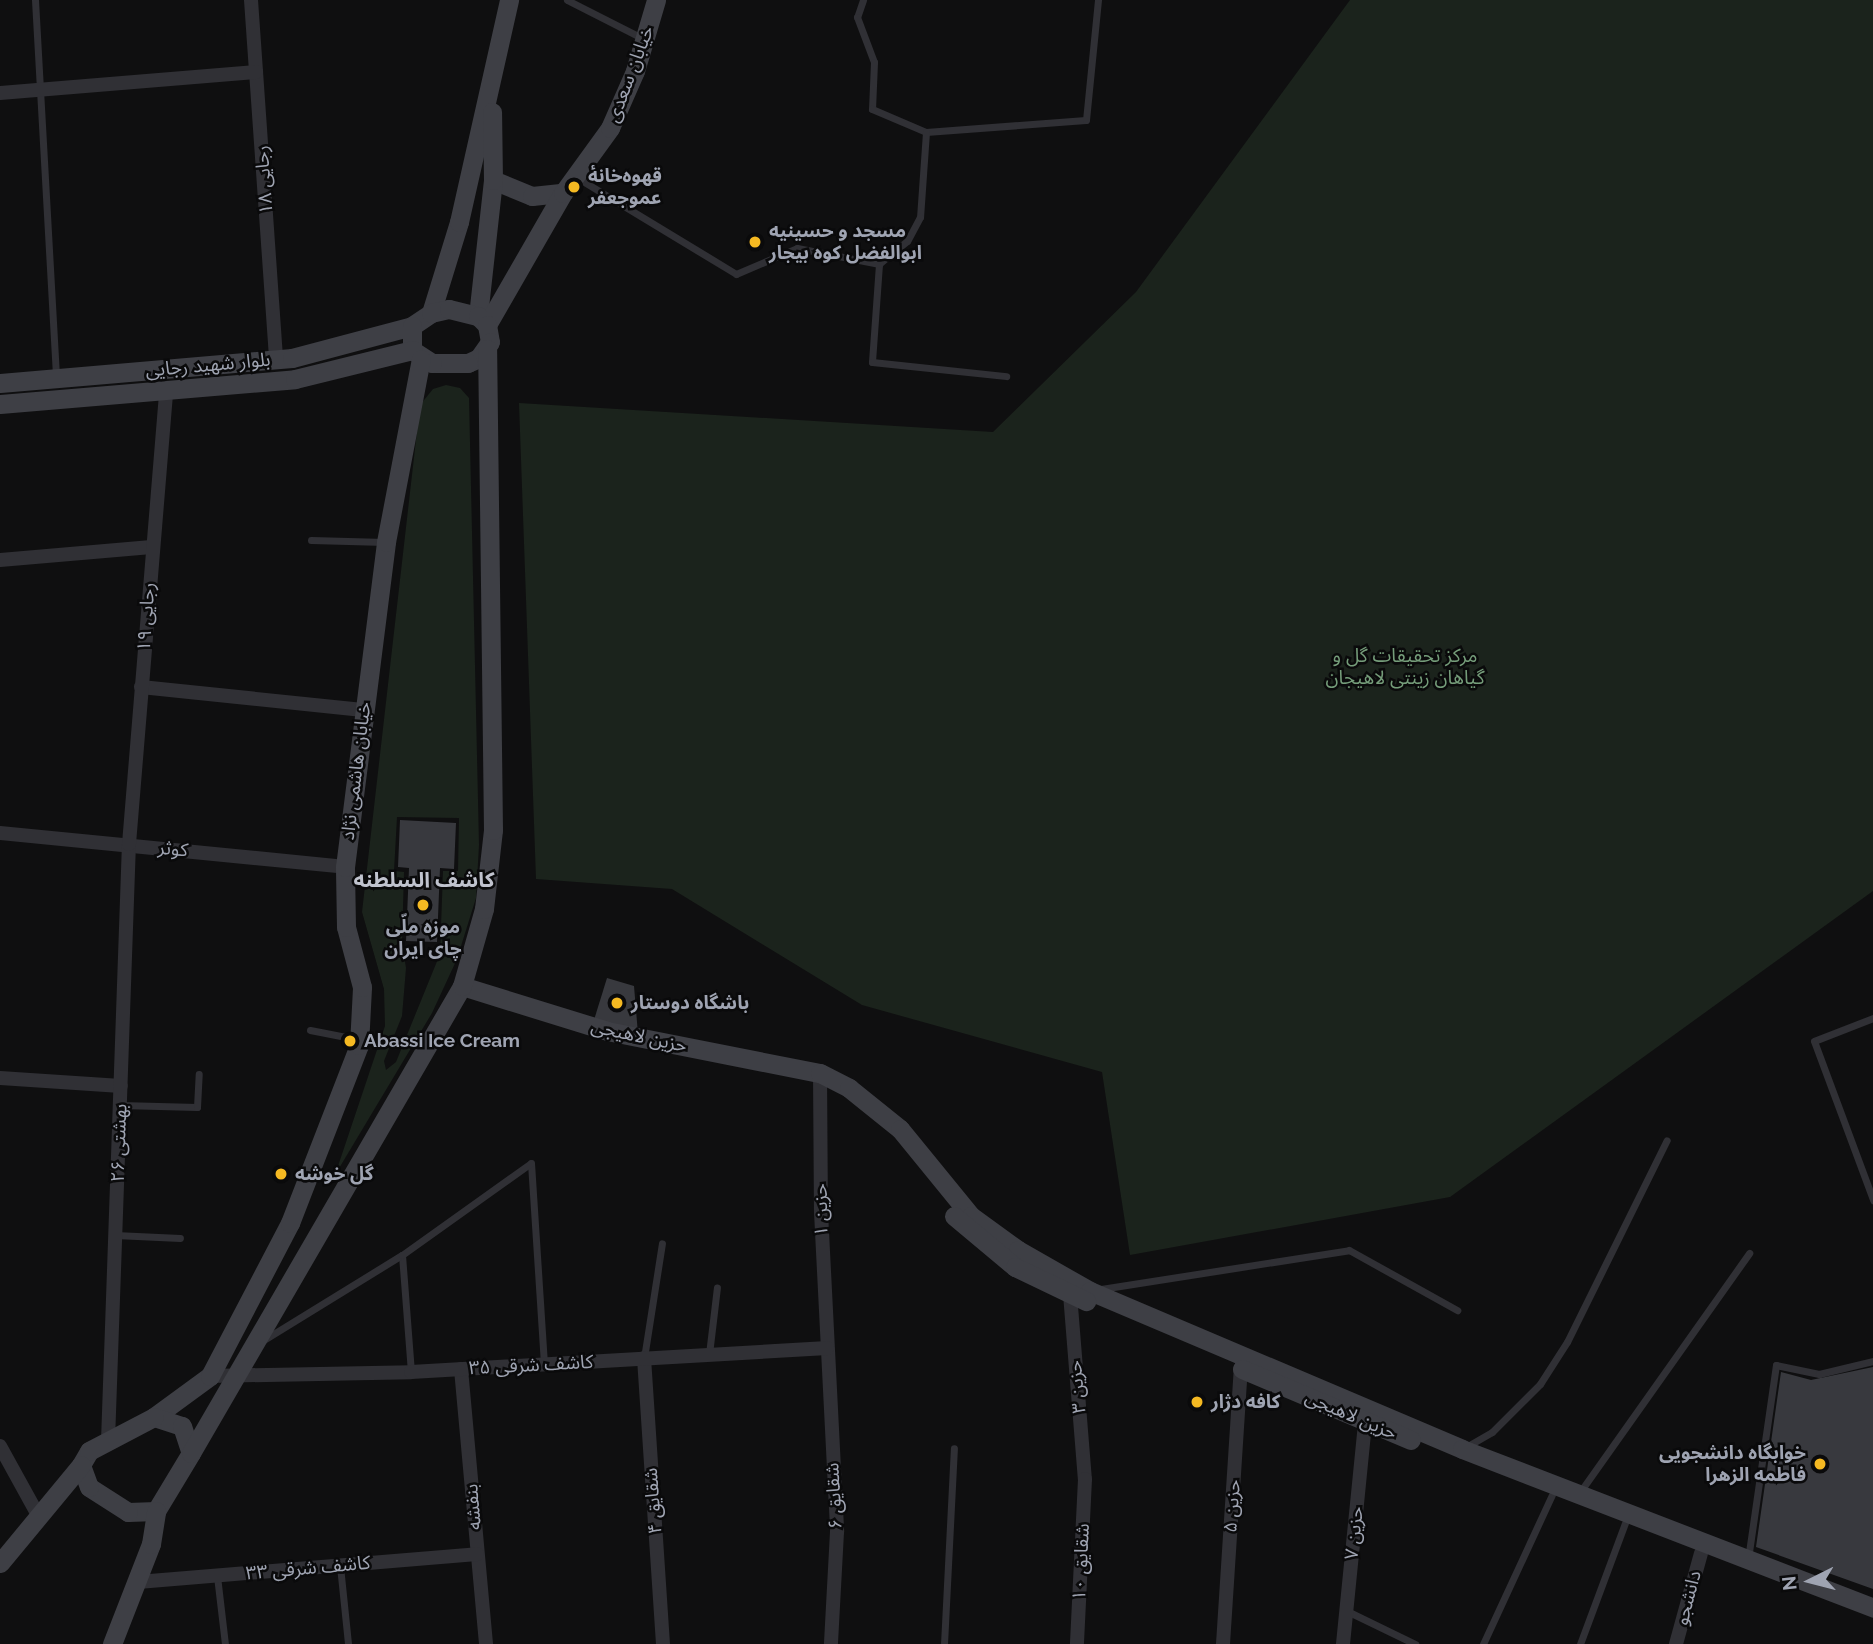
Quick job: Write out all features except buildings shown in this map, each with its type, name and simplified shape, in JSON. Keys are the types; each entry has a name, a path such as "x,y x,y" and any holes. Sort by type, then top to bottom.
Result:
{"main road":[{"path":"431,313 459,222 509,0"},
{"name":"خیابان سعدی","path":"483,320 563,193 610,128 645,39 656,0"},
{"path":"112,1644 151,1544 156,1511 462,986 484,909 493,830 487,349 483,320 493,180 492,81"},
{"path":"493,180 532,196 563,193"},
{"path":"483,320 449,309 431,313 412,326 417,354 450,366 479,358 487,349"},
{"name":"بلوار شهید رجایی","path":"0,383 276,359 412,326"},
{"path":"345,344 361,350 355,364"},
{"name":"بلوار شهید رجایی","path":"0,404 295,379 355,364 417,354"},
{"name":"خیابان هاشمی نژاد","path":"154,1417 210,1377 290,1223 360,1040 362,987 346,928 345,867 386,542 417,354"},
{"name":"حزین لاهیجی","path":"462,986 607,1031 820,1073 849,1088 900,1129 971,1216 1018,1250 1090,1290 1552,1495 1873,1619"},
{"name":"حزین لاهیجی","path":"820,1073 885,1128 962,1226 1015,1267 1070,1294 1241,1368 1580,1493 1873,1608"},
{"path":"0,1563 81,1465 89,1451 154,1417 182,1426 191,1453"},
{"path":"81,1465 83,1480 113,1504 128,1512 156,1511"}],"street":[{"name":"رجایی ۱۸","path":"251,0 276,359"},
{"path":"0,93 256,72"},
{"name":"رجایی ۱۹","path":"129,844 151,547 166,390"},
{"path":"0,560 151,547"},
{"path":"141,687 363,710"},
{"name":"کوثر","path":"0,833 345,867"},
{"name":"بهشتی ۲۶","path":"108,1441 129,844"},
{"name":"حزین ۱","path":"820,1073 827,1348"},
{"path":"0,1078 121,1086"},
{"name":"حزین ۳","path":"1070,1294 1085,1479"},
{"name":"کاشف شرقی ۳۵","path":"210,1377 411,1372 827,1348"},
{"name":"شقایق ۶","path":"827,1348 837,1532 831,1644"},
{"name":"شقایق ۴","path":"644,1358 663,1644"},
{"name":"حزین ۵","path":"1223,1644 1241,1368"},
{"name":"بنفشه","path":"460,1369 486,1644"},
{"name":"حزین ۷","path":"1343,1644 1367,1415"},
{"path":"0,1446 38,1515"},
{"name":"شقایق ۱۰","path":"1077,1644 1085,1479"},
{"name":"دانشجو","path":"1676,1644 1701,1553"},
{"name":"کاشف شرقی ۳۳","path":"138,1582 477,1554"}],"lane":[{"path":"35,0 57,378"},
{"path":"567,0 645,39"},
{"path":"863,0 857,17 874,62 872,109 926,132 1086,120 1098,0"},
{"path":"926,132 920,217 907,241 879,264 872,362 1006,376"},
{"path":"575,177 736,274 797,248 879,264"},
{"path":"311,540 386,542"},
{"path":"1873,1018 1814,1041 1873,1200"},
{"path":"310,1030 360,1040"},
{"path":"120,1105 197,1107 199,1074"},
{"path":"1462,1449 1492,1432 1540,1384 1567,1342 1667,1140"},
{"path":"252,1347 402,1255 531,1163 544,1364"},
{"path":"116,1235 180,1238"},
{"path":"644,1358 662,1243"},
{"path":"1090,1290 1349,1250 1457,1310"},
{"path":"1580,1493 1749,1253"},
{"path":"402,1255 411,1372"},
{"path":"709,1354 717,1287"},
{"path":"1748,1560 1776,1365 1819,1374 1873,1362"},
{"path":"944,1644 954,1448"},
{"path":"1483,1644 1552,1495"},
{"path":"1580,1644 1625,1523"},
{"path":"340,1566 348,1644"},
{"path":"217,1576 225,1644"},
{"path":"1346,1611 1415,1644"}],"green space":[{"name":"مرکز تحقیقات گل و گیاهان زینتی لاهیجان","path":"1350,0 1873,0 1873,891 1450,1197 1130,1255 1102,1072 862,1005 672,889 536,879 519,403 993,432 1136,292"},
{"path":"446,385 460,388 469,398 479,845 476,898 457,959 432,1013 335,1175 385,1026 384,989 362,912 420,405 433,389","holes":["397,817 459,818 458,871 443,871 440,954 396,1062 386,1070 384,1061 402,1016 406,968 402,943 404,872 394,871"]}],"place":[{"name":"قهوه‌خانهٔ عموجعفر","path":"574,187"},
{"name":"مسجد و حسینیه ابوالفضل کوه بیجار","path":"755,242"},
{"name":"موزه ملّی چای ایران","path":"423,905"},
{"name":"باشگاه دوستار","path":"617,1003"},
{"name":"Abassi Ice Cream","path":"350,1041"},
{"name":"گل خوشه","path":"281,1174"},
{"name":"کافه دژار","path":"1197,1402"},
{"name":"خوابگاه دانشجویی فاطمه الزهرا","path":"1820,1464"}],"district":[{"name":"کاشف السلطنه","path":"424,880"}]}
